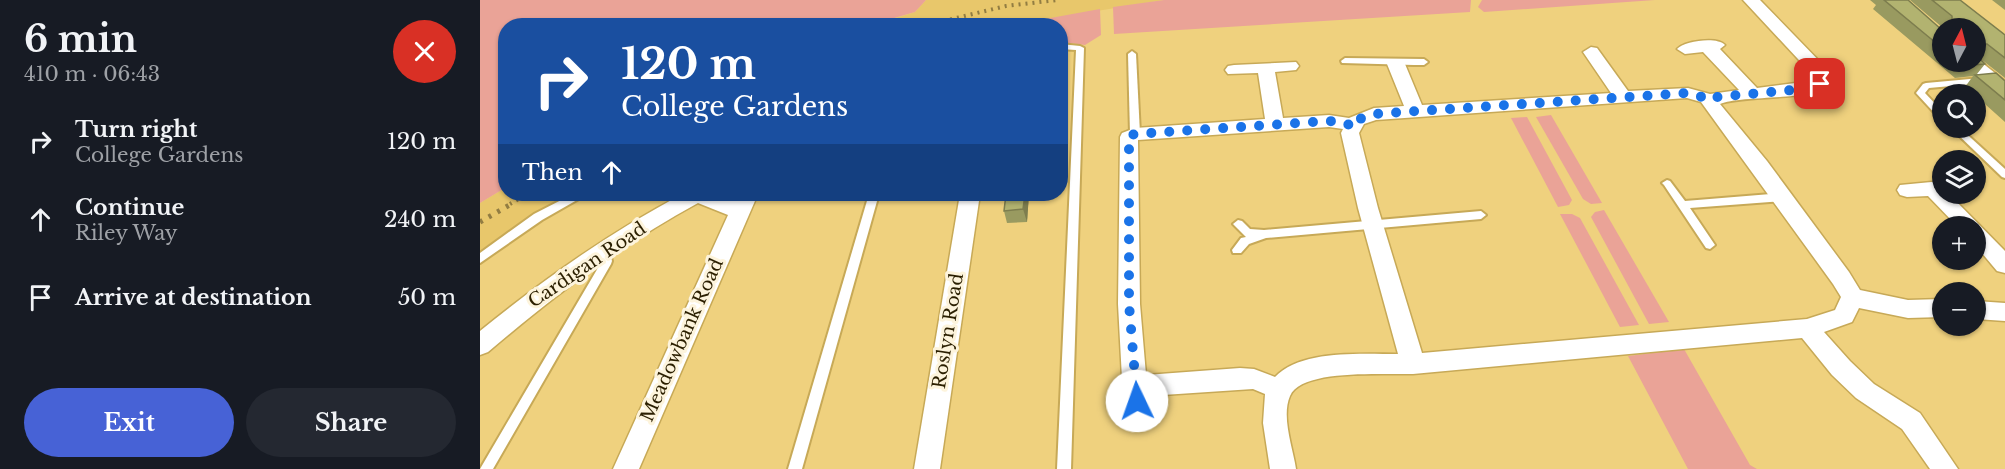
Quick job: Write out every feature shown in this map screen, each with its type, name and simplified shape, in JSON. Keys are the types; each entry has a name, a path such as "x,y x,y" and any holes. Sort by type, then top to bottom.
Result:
{"street":[{"path":"1750,0 1820,72 1820,84 1804,89 1717,97 1710,103 1783,197 1852,297 1903,310 1932,309"},
{"path":"1685,49 1712,45 1753,94"},
{"path":"1591,52 1623,97"},
{"path":"1396,64 1415,111"},
{"path":"1234,70 1290,66"},
{"path":"1266,68 1275,124"},
{"path":"1983,72 1999,85"},
{"path":"1413,364 1370,216 1350,133 1357,120 1374,114 1688,93 1713,100"},
{"path":"1137,416 1137,386 1129,304 1129,136 1329,121 1343,122 1354,127"},
{"path":"1907,190 1932,188"},
{"name":"Cardigan Road","path":"480,345 526,306 604,249 686,201"},
{"name":"Roslyn Road","path":"927,469 969,201"},
{"name":"Meadowbank Road","path":"626,469 743,202"},
{"path":"1950,204 1961,216"},
{"path":"1986,244 2005,265"},
{"path":"1283,469 1276,412 1280,389 1294,374 1306,370 1413,364 1807,328 1844,316 1852,297"},
{"path":"1986,311 2005,312"},
{"path":"1807,328 1841,368 1865,391 1888,404 1911,422 1945,469"},
{"path":"1137,386 1240,378 1254,379 1280,389"}],"lane":[{"path":"1064,469 1080,48 1068,46"},
{"path":"1132,54 1135,134"},
{"path":"1345,61 1378,60 1396,64 1424,62"},
{"path":"1932,86 1926,86 1920,93 1932,106"},
{"path":"1966,138 2005,175"},
{"path":"1667,183 1710,245"},
{"path":"1683,205 1783,197"},
{"path":"480,259 538,218 568,201"},
{"path":"795,469 872,201"},
{"path":"1237,250 1245,241 1264,234 1370,216 1481,215"},
{"path":"1238,224 1247,232 1264,234"},
{"path":"486,469 607,261 604,249"}],"shaded area":[{"path":"480,0 926,0 915,12 894,18 498,18 498,192 480,203"},
{"path":"926,0 1164,0 1055,18 896,18 915,12"},
{"path":"1164,0 1471,0 1470,12 1114,34 1113,7"},
{"path":"1482,0 1655,0 1484,12 1478,7"},
{"path":"1100,9 1101,35 1085,45 1068,43 1068,18 1050,18"},
{"path":"1551,115 1602,203 1591,204 1583,199 1536,117"},
{"path":"1527,117 1572,200 1569,205 1558,207 1511,118"},
{"path":"498,192 498,201 558,201 480,254 480,203"},
{"path":"1604,210 1669,322 1649,324 1591,217 1595,212"},
{"path":"1560,214 1572,214 1580,218 1639,325 1620,327"},
{"path":"1684,349 1750,465 1757,469 1688,469 1628,356"}],"building":[{"path":"1884,0 1908,0 1932,21 1932,40"},
{"path":"1932,0 1960,0 1983,18 1952,18"},
{"path":"1986,20 2005,35 2005,58 1987,44"},
{"path":"1996,73 2005,81 2005,100 1986,84 1975,75"},
{"path":"1005,201 1024,201 1023,209 1004,211"}],"railway":[{"path":"956,18 1006,6 1057,0"},
{"path":"510,204 515,201"},
{"path":"480,222 513,203"}],"route":[{"path":"1137,401 1129,304 1131,218 1129,136 1329,121 1343,122 1354,127 1357,120 1374,114 1688,93 1713,100 1717,97 1804,89 1820,84"}]}
